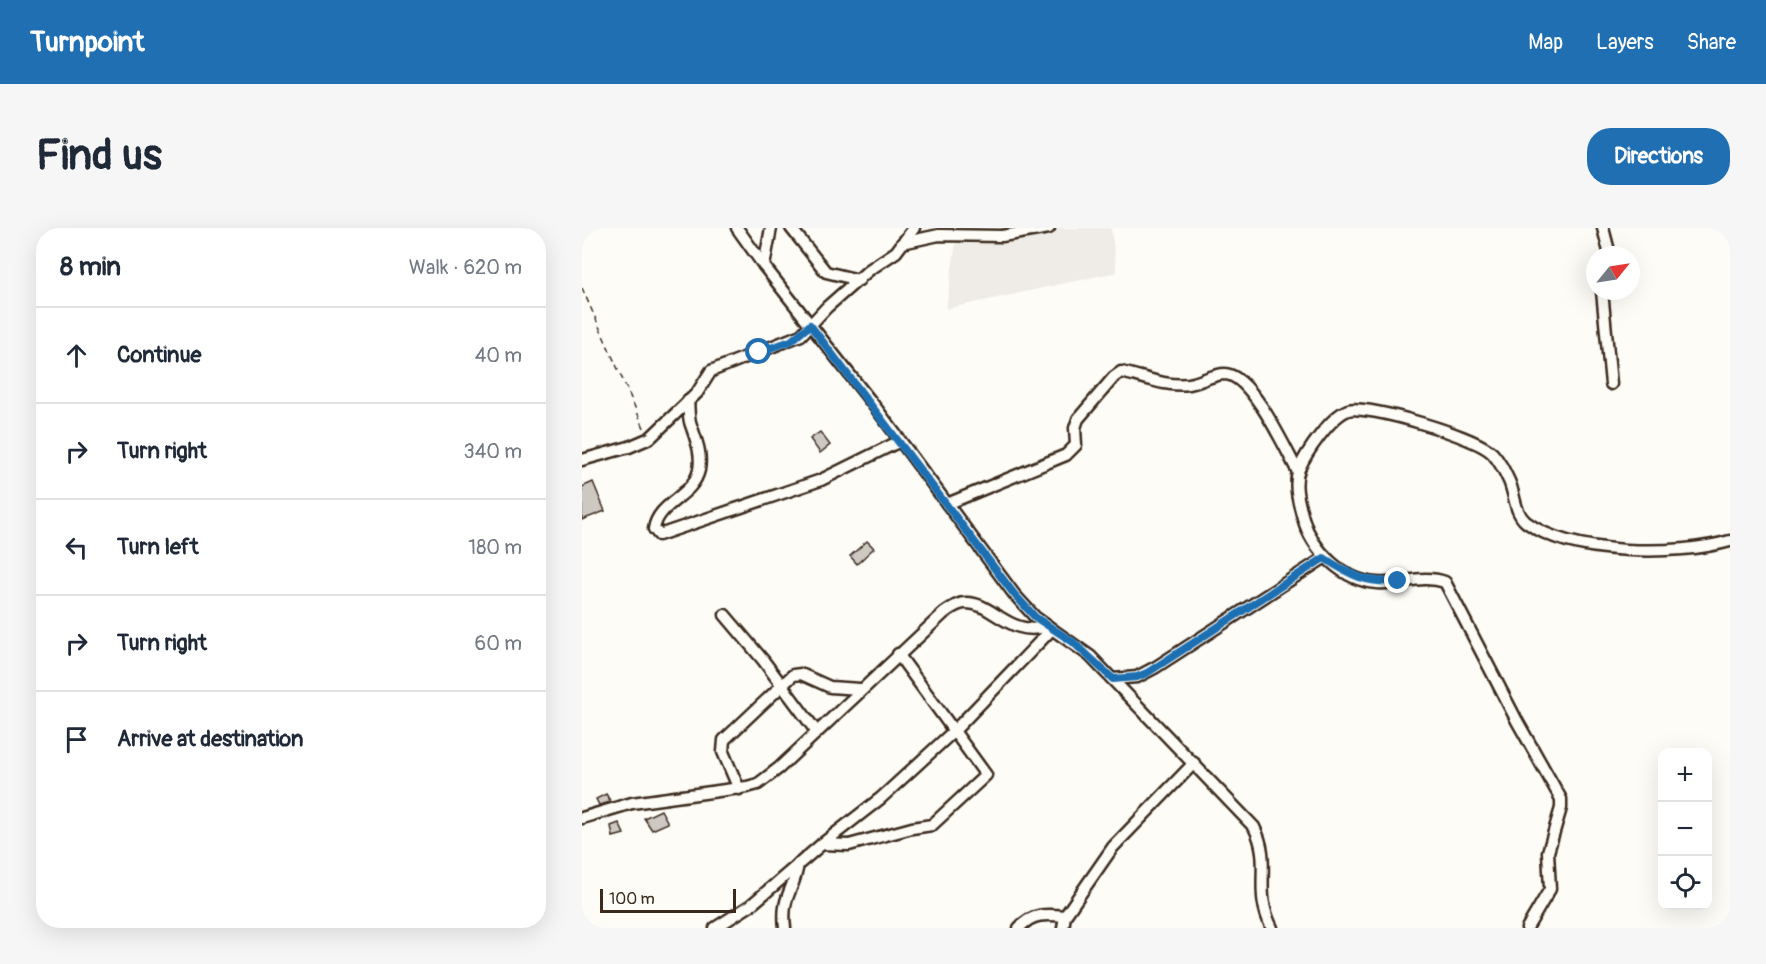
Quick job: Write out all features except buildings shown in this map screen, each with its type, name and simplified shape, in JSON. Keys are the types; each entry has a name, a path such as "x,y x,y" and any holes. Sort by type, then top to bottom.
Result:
{"street":[{"path":"737,228 1014,594 1050,627 1082,649 1239,808 1260,836 1264,871 1262,906 1272,928"},
{"path":"764,266 771,228"},
{"path":"791,228 826,272 859,280"},
{"path":"582,460 629,447 650,438 688,401 711,371 729,362 791,341 869,270 887,260 914,228"},
{"path":"902,243 939,235 1002,236 1049,228"},
{"path":"1603,228 1608,246"},
{"path":"1603,300 1611,384"},
{"path":"946,504 1066,455 1076,445 1075,428 1078,419 1121,372 1164,384 1189,384 1226,374 1234,378 1258,400 1298,472"},
{"path":"688,401 690,424 699,449 699,467 692,487 657,519 654,529 659,535 821,480 900,441"},
{"path":"1527,928 1548,896 1549,840 1561,808 1561,799 1516,721 1445,582 1434,578 1378,583 1367,581 1324,558 1307,533 1297,492 1298,472 1309,451 1337,418 1349,410 1362,409 1443,429 1487,447 1509,481 1520,514 1527,522 1550,533 1599,548 1633,551 1710,546 1730,542"},
{"path":"1113,679 1137,677 1147,673 1324,558"},
{"path":"582,818 632,803 739,789 758,784 769,777 860,689 944,613 966,602 1019,626 1032,629 1050,627"},
{"path":"725,615 763,660 816,731"},
{"path":"715,928 751,905 880,798 955,730 1050,627"},
{"path":"822,844 849,845 936,823 986,775 898,654"},
{"path":"739,789 723,752 724,740 744,719 797,674 830,687 860,689"},
{"path":"1063,928 1065,916 1113,847 1194,762"},
{"path":"785,928 783,906 796,878 798,864"},
{"path":"1019,928 1030,917 1065,916"}],"path":[{"path":"582,288 650,438"}],"shaded area":[{"path":"958,228 1111,228 1117,272 946,309"}],"route":[{"path":"759,352 791,341 801,335 810,325 876,408 1014,594 1035,617 1073,642 1113,679 1137,677 1147,673 1324,558 1367,581 1378,583 1398,581"}]}
